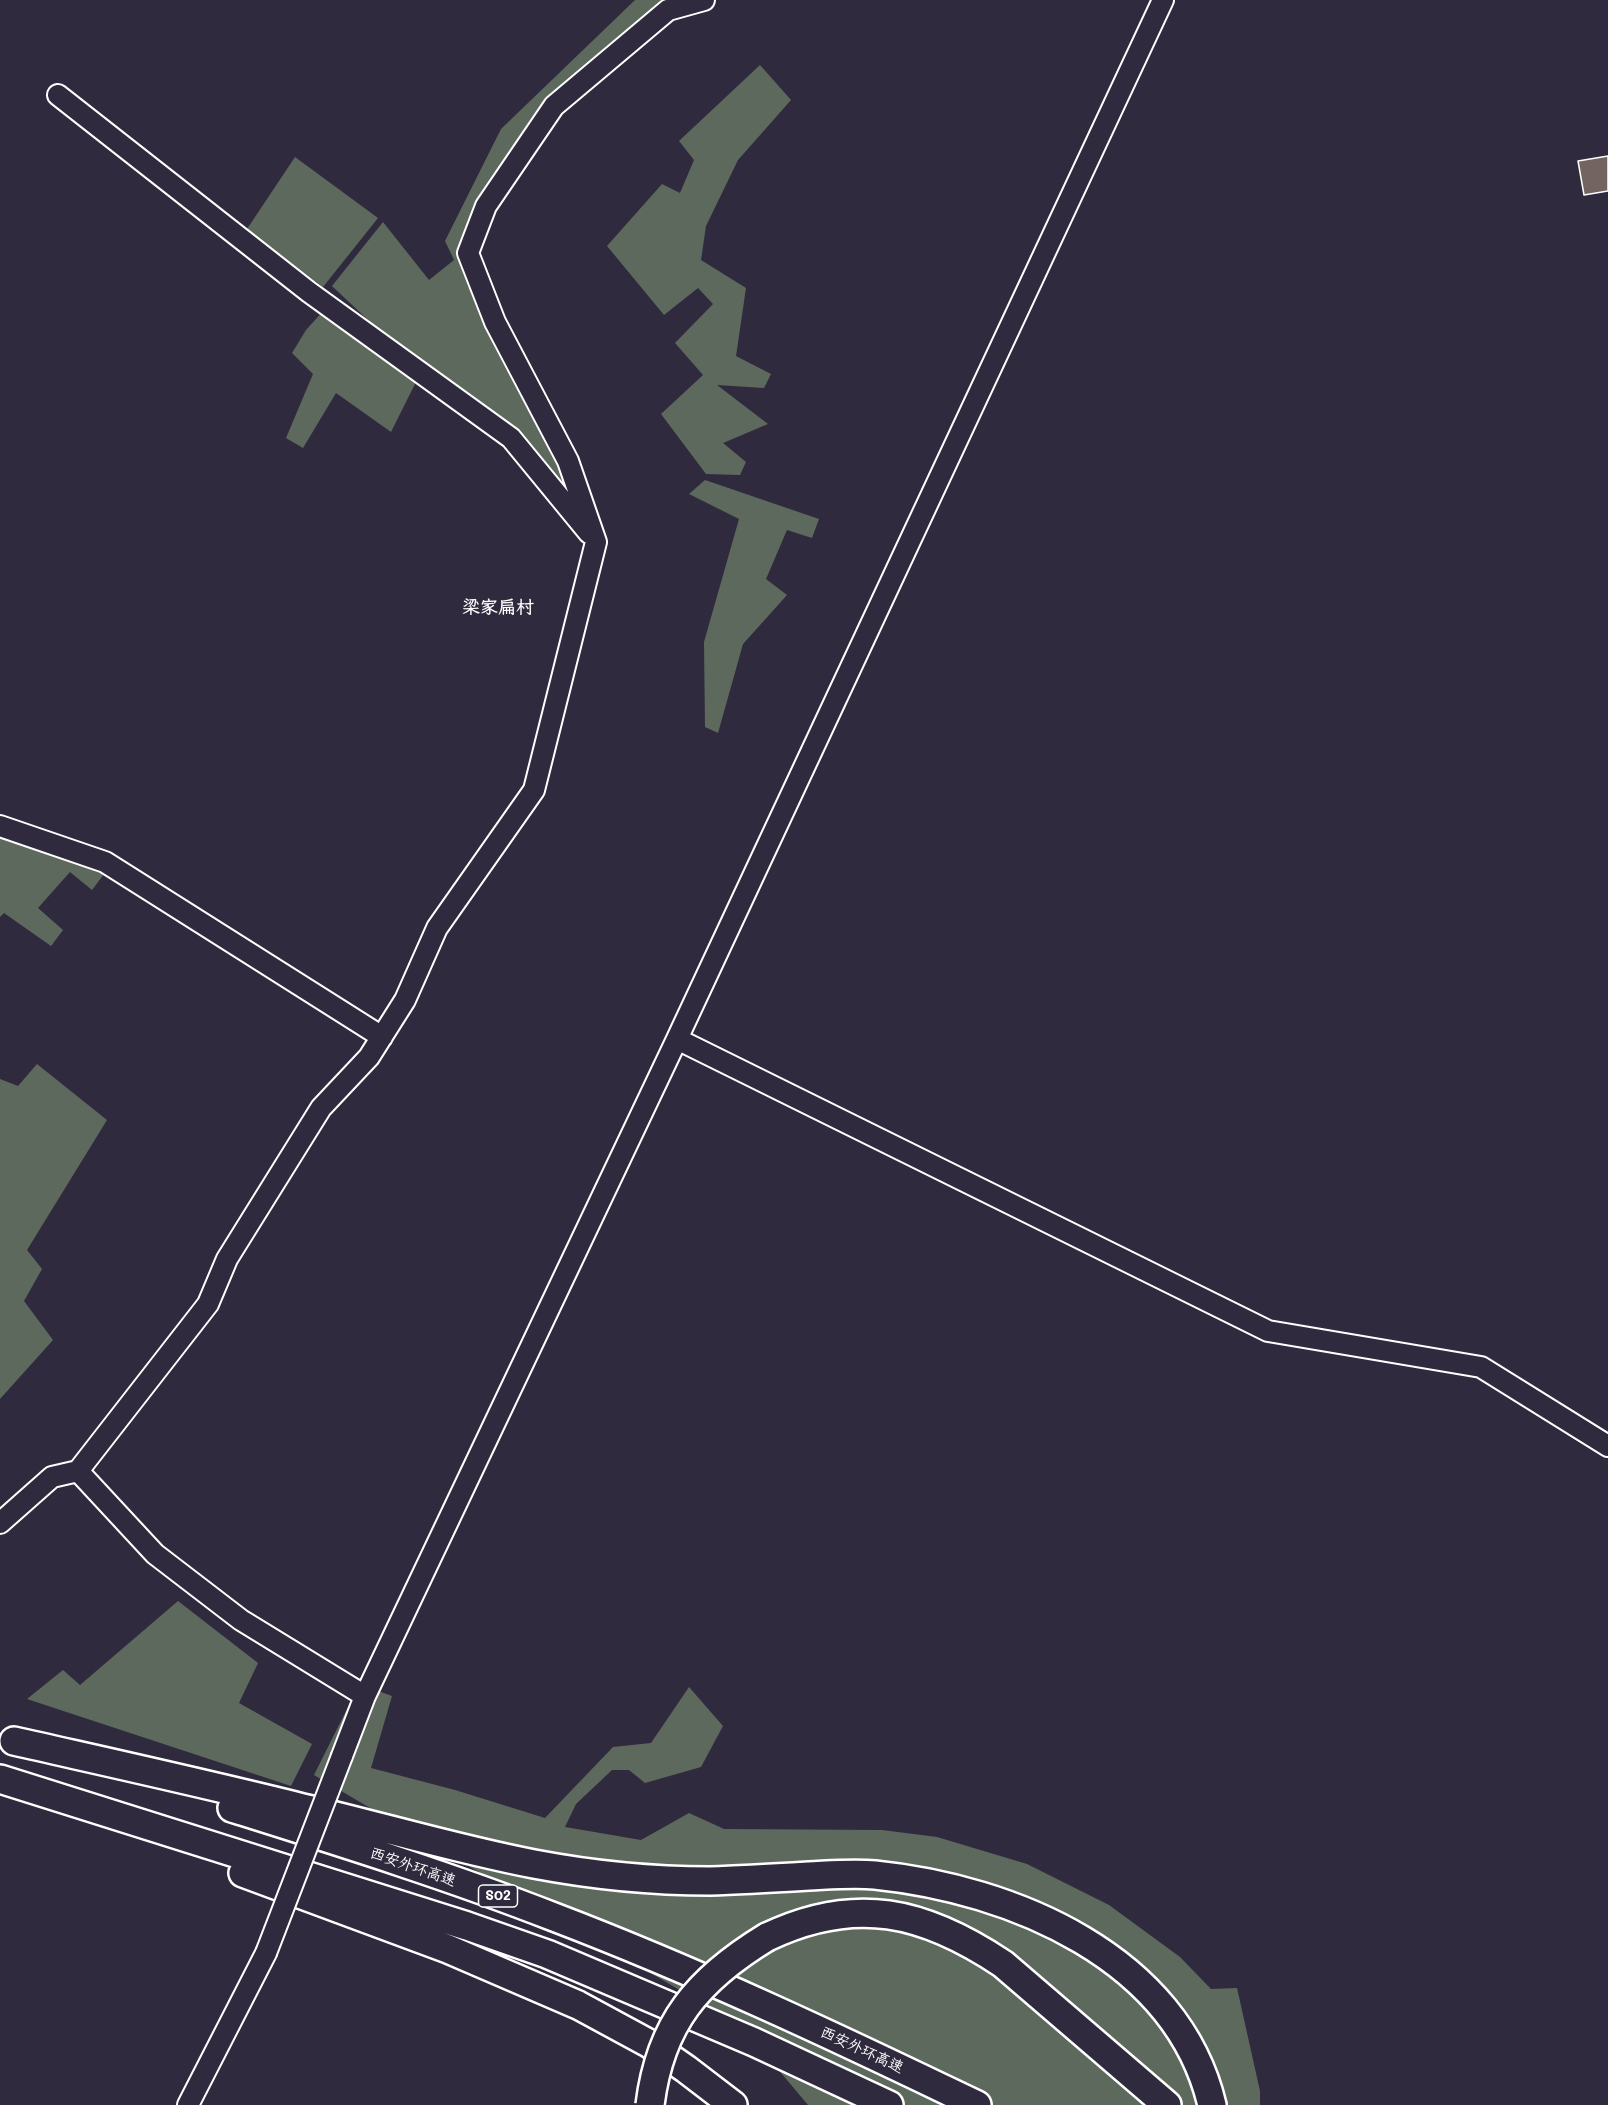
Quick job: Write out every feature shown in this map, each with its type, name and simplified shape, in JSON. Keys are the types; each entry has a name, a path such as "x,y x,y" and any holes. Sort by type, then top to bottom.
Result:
{"highway":[{"path":"7,1739 535,1864 661,1880 712,1881 848,1874 875,1875 937,1885 974,1894 1034,1915 1114,1960 1142,1985 1177,2026 1192,2052 1208,2092"},
{"name":"西安外环高速","path":"7,1739 384,1856 553,1916 677,1966 977,2105"},
{"path":"0,1780 448,1949 579,2005 650,2044 686,2068 733,2105"},
{"name":"S02","path":"0,1780 467,1926 547,1954 754,2042 889,2105"},
{"path":"650,2105 658,2065 673,2028 685,2007 712,1975 766,1937 815,1918 853,1912 882,1914 924,1923 977,1947 1003,1964 1167,2105"}],"street":[{"path":"0,1523 52,1477 78,1472 208,1304 227,1259 321,1108 369,1057 405,1000 437,928 534,790 596,542 568,461 495,322 468,253 486,206 554,106 668,10 704,0"},
{"path":"188,2105 266,1953 364,1696 677,1039 1160,1"},
{"path":"58,95 309,292 511,438 596,542"},
{"path":"0,826 105,862 382,1037"},
{"path":"677,1039 1268,1332 1481,1367 1608,1446"},
{"path":"78,1472 155,1554 242,1620 364,1696"}],"green space":[{"path":"635,0 691,0 641,21 596,57 533,122 473,228 479,293 590,526 514,434 439,387 332,286 383,222 429,280 454,260 445,241 501,129"},
{"path":"760,65 791,100 738,160 706,226 701,260 746,288 736,356 771,374 764,388 717,385 768,424 723,443 746,462 740,475 706,474 661,414 703,375 675,343 713,304 698,288 664,315 607,246 662,184 680,193 694,160 679,141"},
{"path":"295,157 378,218 323,287 247,229"},
{"path":"333,300 416,382 391,432 336,393 303,448 286,438 313,374 292,353 306,330"},
{"path":"705,480 819,519 812,538 787,530 766,579 787,595 743,644 718,733 705,727 704,642 739,519 689,494"},
{"path":"0,823 113,862 92,890 70,872 38,908 63,930 51,946 4,913 0,917"},
{"path":"37,1064 107,1120 27,1250 42,1269 24,1301 53,1340 0,1399 0,1079 18,1086"},
{"path":"178,1601 258,1663 239,1703 312,1744 291,1786 27,1699 63,1670 80,1685"},
{"path":"361,1685 392,1696 371,1768 455,1790 545,1818 613,1747 651,1743 689,1687 723,1726 701,1767 645,1783 629,1770 612,1770 576,1804 565,1827 641,1840 689,1813 724,1829 882,1830 937,1837 1027,1864 1109,1905 1180,1957 1211,1989 1237,1988 1260,2091 1260,2105 875,2105 314,1775"},
{"path":"766,2055 854,2105 808,2105"}],"building":[{"path":"1608,156 1608,191 1584,195 1578,161"}],"district":[{"name":"梁家扁村","path":"498,607"}]}
